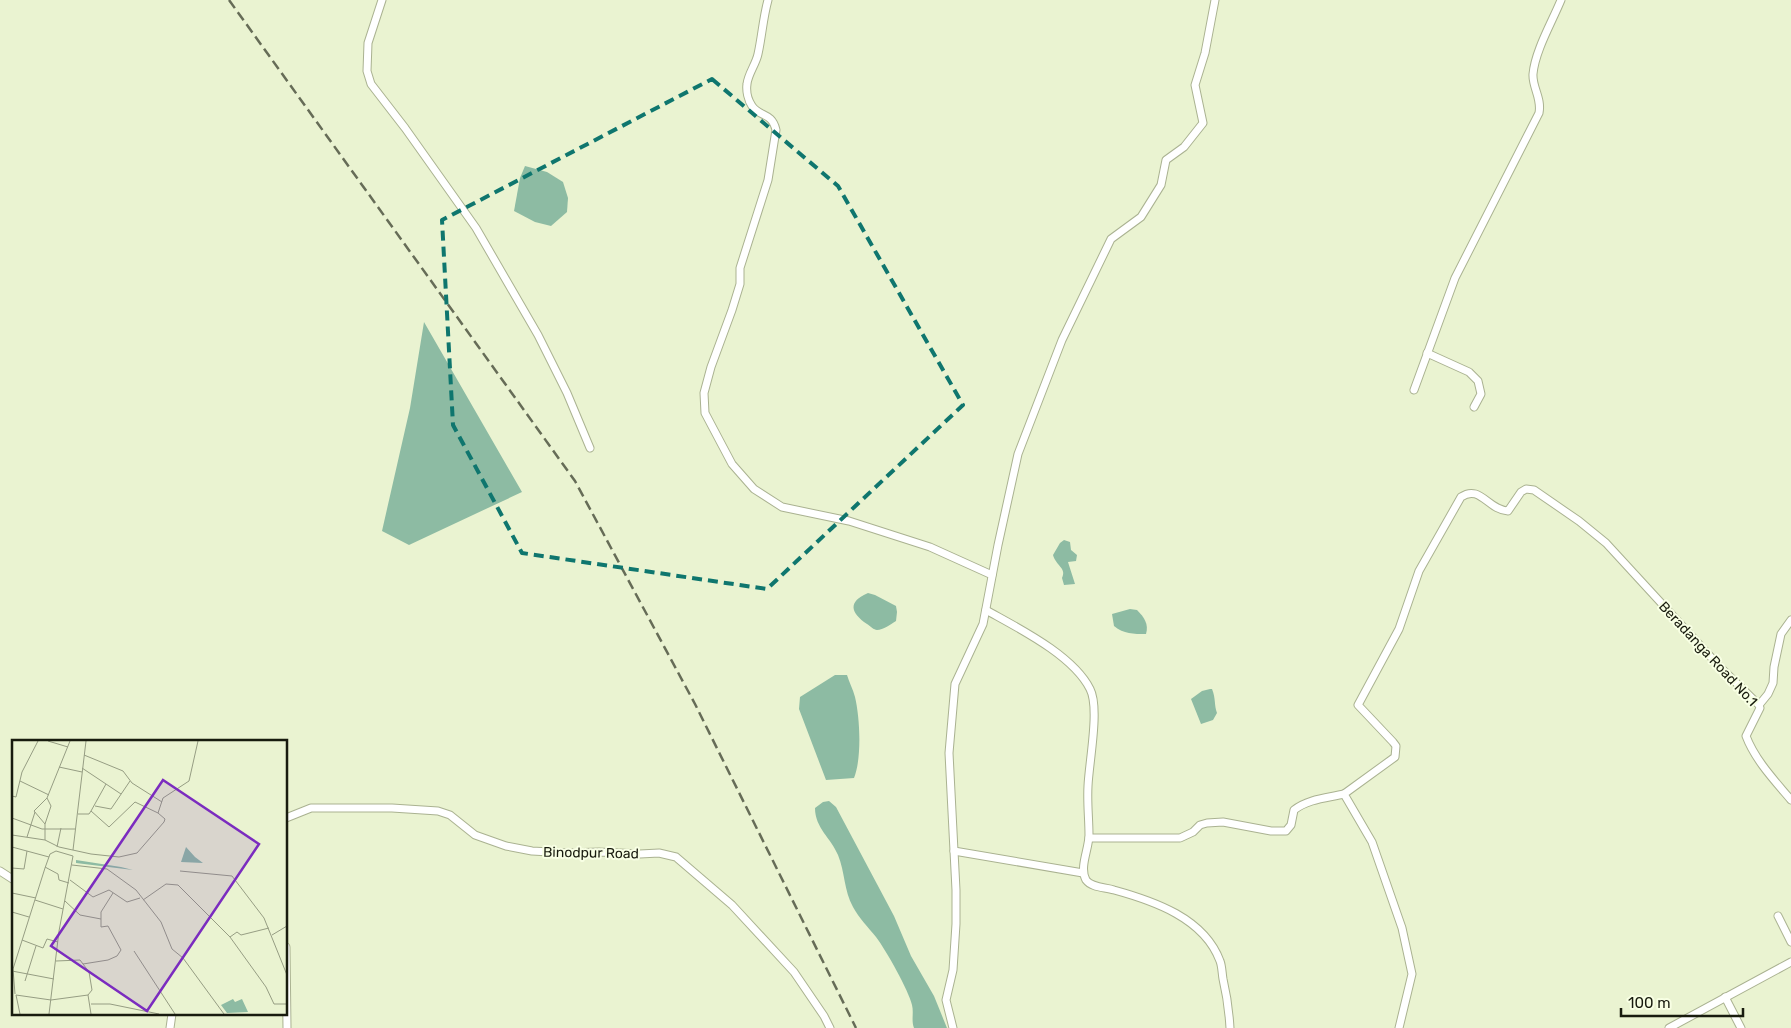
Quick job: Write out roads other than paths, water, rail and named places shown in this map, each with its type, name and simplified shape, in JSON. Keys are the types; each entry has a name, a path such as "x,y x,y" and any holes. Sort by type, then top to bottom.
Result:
{"street":[{"path":"382,0 368,42 367,71 371,84 405,128 476,228 538,335 568,393 590,448"},
{"path":"768,0 758,56 747,82 747,95 753,108 768,116 774,122 776,130 768,180 740,268 740,284 711,367 704,393 705,413 732,464 754,489 782,507 849,521 930,547 992,576"},
{"path":"953,1028 946,1000 953,970 956,924 956,890 948,753 955,684 983,624 1018,454 1062,340 1111,239 1141,217 1161,185 1166,160 1184,148 1203,123 1195,85 1205,53 1214,0"},
{"path":"1414,390 1455,278 1539,112 1541,103 1533,76 1536,60 1561,0"},
{"path":"1427,353 1469,372 1478,381 1481,394 1474,407"},
{"name":"Beradanga Road No.1","path":"1344,794 1395,757 1396,746 1358,704 1399,629 1419,571 1461,497 1468,492 1475,493 1496,507 1508,511 1521,492 1529,489 1534,490 1579,521 1606,543 1720,667 1759,705 1760,708 1746,736 1750,746 1766,770 1791,800"},
{"path":"986,610 1051,647 1079,673 1090,688 1095,710 1088,789 1089,838 1083,873 1088,882 1095,886 1112,889 1158,903 1191,923 1208,940 1220,961 1229,1009 1230,1028"},
{"path":"1759,705 1768,694 1773,683 1774,667 1781,634 1791,620"},
{"path":"1089,838 1180,838 1193,832 1200,825 1223,822 1271,831 1286,831 1291,825 1294,810 1300,805 1344,794 1372,842 1402,928 1412,974 1399,1028"},
{"name":"Binodpur Road","path":"288,817 311,808 392,808 438,812 450,815 475,835 506,846 532,851 568,854 600,852 659,853 676,857 732,905 794,972 830,1028"},
{"path":"954,851 1083,873"},
{"path":"0,871 12,879"},
{"path":"1778,916 1791,942"},
{"path":"1669,1028 1791,962"},
{"path":"1725,998 1742,1028"}],"railway":[{"path":"229,0 575,481 695,704 856,1028"}]}
